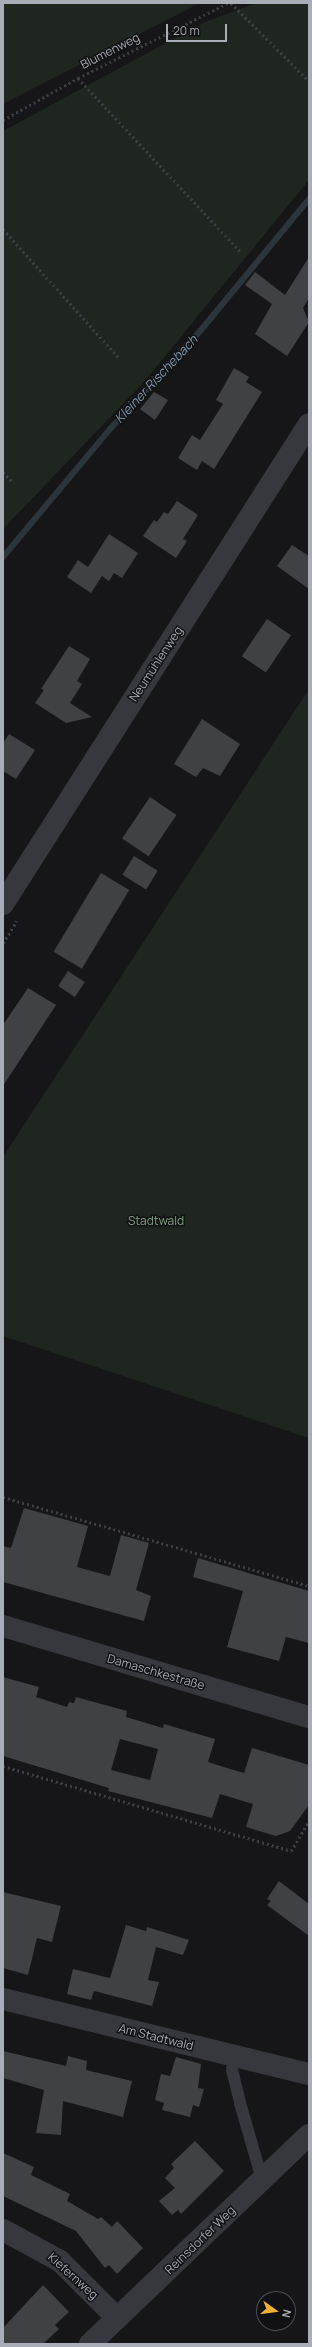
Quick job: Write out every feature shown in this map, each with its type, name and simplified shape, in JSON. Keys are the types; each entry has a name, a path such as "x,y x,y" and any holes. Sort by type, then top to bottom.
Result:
{"street":[{"name":"Neumühlenweg","path":"3,904 309,424"},
{"name":"Damaschkestraße","path":"3,1626 309,1717"},
{"name":"Am Stadtwald","path":"3,1999 309,2074"},
{"name":"Reinsdorfer Weg","path":"90,2344 266,2178 309,2135"},
{"name":"Kiefernweg","path":"3,2230 60,2261 117,2318"}],"lane":[{"path":"234,2056 232,2070 260,2169 266,2178"}],"path":[{"name":"Blumenweg","path":"3,120 78,78 228,3"},
{"path":"231,3 309,80"},
{"path":"78,78 240,251"},
{"path":"3,229 119,358"},
{"path":"3,472 12,481"},
{"path":"3,1497 309,1586"},
{"path":"3,1766 291,1851 309,1821"}],"green space":[{"path":"3,3 200,3 3,104"},
{"path":"256,3 309,3 309,180 144,382 3,529 3,131 205,22"},
{"name":"Stadtwald","path":"309,689 309,1438 3,1336 3,1157"}],"building":[{"path":"309,257 309,298 303,308 309,322 287,356 255,334 272,304 245,285 255,272 285,295"},
{"path":"234,368 249,377 246,382 262,392 214,469 202,461 197,470 178,458 192,435 200,440 223,404 216,400"},
{"path":"154,392 168,400 155,420 140,409"},
{"path":"177,501 198,515 183,539 187,541 176,558 143,536 154,520 157,522 164,512 168,514"},
{"path":"109,534 138,553 122,578 114,573 109,581 102,576 91,593 67,577 78,560 88,567"},
{"path":"292,545 309,556 309,589 277,566"},
{"path":"267,619 291,635 266,673 242,656"},
{"path":"69,646 90,659 77,681 82,684 70,703 92,717 66,723 35,703 44,690 41,689"},
{"path":"202,719 240,744 220,776 203,768 196,777 174,764"},
{"path":"9,734 35,750 16,779 3,771 3,743"},
{"path":"150,797 177,815 149,856 122,838"},
{"path":"134,856 158,871 146,889 122,875"},
{"path":"101,873 129,890 82,969 54,952"},
{"path":"68,971 85,982 75,997 58,986"},
{"path":"28,988 56,1005 3,1086 3,1025"},
{"path":"24,1508 88,1526 77,1567 110,1576 121,1535 149,1543 136,1590 151,1596 144,1621 3,1582 3,1546 11,1548"},
{"path":"198,1558 309,1591 309,1643 286,1637 279,1661 227,1647 243,1591 193,1577"},
{"path":"3,1677 39,1687 36,1697 67,1707 69,1702 74,1703 76,1697 127,1711 126,1717 163,1728 164,1724 215,1739 208,1762 244,1773 252,1748 309,1765 309,1805 290,1831 276,1836 246,1827 253,1804 220,1794 212,1818 108,1791 109,1788 3,1756","holes":["120,1739 158,1749 150,1780 111,1770"]},
{"path":"279,1881 309,1904 309,1936 267,1905 271,1901 267,1899"},
{"path":"3,1892 61,1906 52,1942 37,1938 28,1975 3,1968"},
{"path":"126,1925 146,1931 147,1927 189,1940 183,1955 156,1947 148,1980 159,1982 152,2006 94,1991 91,2000 67,1994 73,1969 110,1978"},
{"path":"3,2051 66,2066 68,2056 87,2061 86,2070 132,2081 123,2117 63,2101 61,2135 36,2133 44,2090 3,2078"},
{"path":"176,2057 201,2064 198,2088 204,2089 199,2107 193,2105 190,2117 162,2110 164,2103 155,2100 161,2074 170,2076"},
{"path":"195,2141 224,2171 181,2214 178,2210 172,2215 159,2201 175,2188 165,2178 174,2168 171,2164"},
{"path":"3,2153 34,2167 31,2175 70,2194 67,2201 98,2219 101,2217 112,2227 117,2221 143,2248 117,2274 109,2265 105,2268 76,2231 3,2196"},
{"path":"43,2285 69,2312 55,2325 59,2329 43,2344 3,2344 3,2328"}],"waterway":[{"name":"Kleiner Rischebach","path":"3,557 111,428 201,330 309,199"}]}
